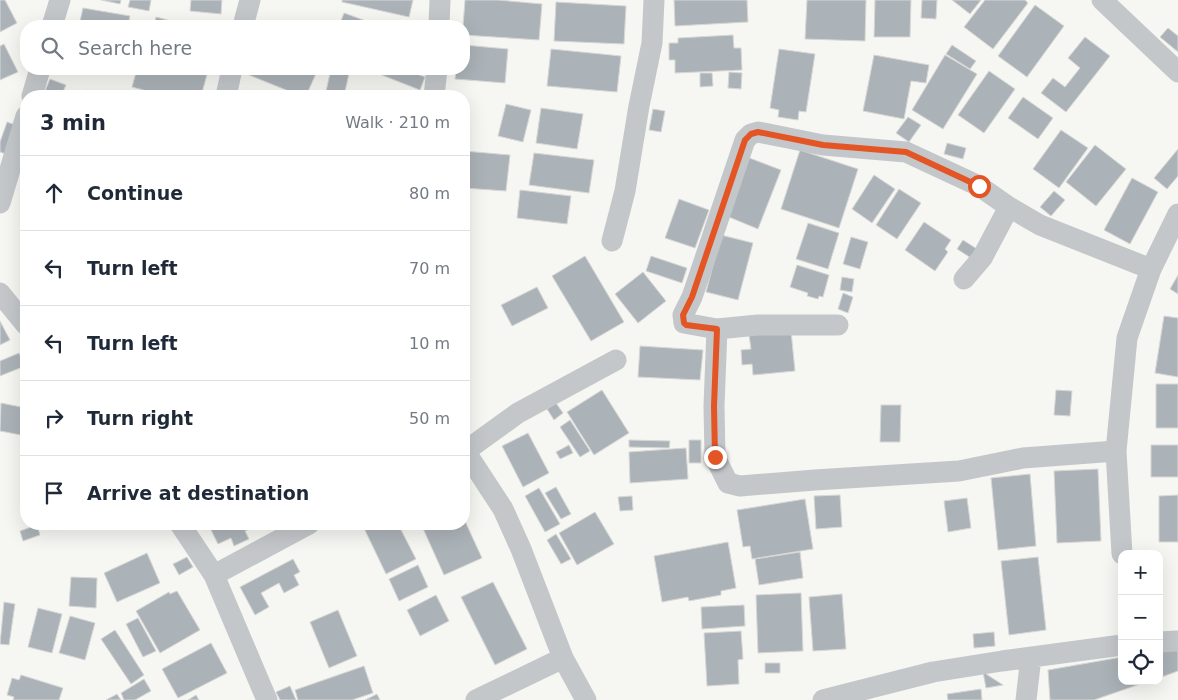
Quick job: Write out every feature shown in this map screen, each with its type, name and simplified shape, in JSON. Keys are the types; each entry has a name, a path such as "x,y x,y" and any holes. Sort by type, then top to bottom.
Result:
{"street":[{"path":"54,20 60,0"},
{"path":"244,20 250,0"},
{"path":"439,20 440,0"},
{"path":"612,241 625,192 639,106 652,43 654,0"},
{"path":"1102,0 1178,72"},
{"path":"34,90 38,75"},
{"path":"227,90 231,75"},
{"path":"435,90 436,75"},
{"path":"838,325 766,325 717,329 686,325 682,319 692,297 745,140 751,134 758,132 823,145 906,152 979,186 1009,207 1040,225 1150,269"},
{"path":"0,203 20,136"},
{"path":"964,279 982,258 1009,207"},
{"path":"1122,550 1116,451 1127,338 1150,269 1178,214"},
{"path":"0,293 20,318"},
{"path":"717,329 714,406 715,457 728,483 740,486 959,471 1023,458 1116,451"},
{"path":"470,447 518,413 616,360"},
{"path":"470,460 503,509 521,549 563,658 586,700"},
{"path":"184,530 214,575 267,700"},
{"path":"214,575 298,530"},
{"path":"1163,642 1178,641"},
{"path":"823,700 933,672 1118,645"},
{"path":"1026,700 1032,657"},
{"path":"476,700 563,658"}],"building":[{"path":"0,0 5,0 17,23 0,32"},
{"path":"101,0 121,0 120,4"},
{"path":"130,0 151,0 149,11 128,7"},
{"path":"191,0 222,0 221,14 190,11"},
{"path":"342,0 413,0 409,17 342,2"},
{"path":"465,0 498,0 542,4 539,40 470,35 470,20 463,20"},
{"path":"674,0 747,0 748,22 675,26"},
{"path":"807,0 866,0 865,41 805,39"},
{"path":"875,0 911,0 910,37 874,37"},
{"path":"922,0 937,0 936,19 921,18"},
{"path":"952,0 981,0 970,14"},
{"path":"985,0 1025,0 1028,3 993,49 964,27"},
{"path":"556,2 626,6 624,44 554,41"},
{"path":"1035,5 1064,26 1027,77 998,56"},
{"path":"83,8 130,16 129,20 80,20"},
{"path":"344,13 363,20 341,20"},
{"path":"156,17 168,20 155,20"},
{"path":"1168,28 1178,36 1178,52 1160,37"},
{"path":"733,35 734,48 741,48 742,70 675,73 675,60 669,60 669,43 678,43 678,38"},
{"path":"1085,37 1110,56 1066,112 1041,93 1053,78 1065,87 1080,68 1068,58"},
{"path":"4,44 18,72 0,80 0,46"},
{"path":"952,45 976,61 970,69 946,54"},
{"path":"470,46 508,49 505,83 455,79 455,75 470,75"},
{"path":"551,49 621,56 617,92 547,86"},
{"path":"779,49 815,54 806,112 799,111 798,120 778,117 779,110 770,108"},
{"path":"874,55 929,65 926,83 911,81 904,119 863,111"},
{"path":"945,55 977,74 943,129 912,110"},
{"path":"989,71 1015,89 984,133 958,115"},
{"path":"729,72 742,73 741,89 728,88"},
{"path":"700,73 712,73 713,86 700,87"},
{"path":"135,75 207,75 203,90 143,90 132,87"},
{"path":"249,75 315,75 309,90 286,90"},
{"path":"330,75 349,75 345,90 326,90"},
{"path":"382,75 420,75 425,77 420,90"},
{"path":"50,79 66,85 64,90 45,90"},
{"path":"1023,97 1053,118 1038,139 1008,118"},
{"path":"506,104 531,110 523,142 498,136"},
{"path":"541,108 583,114 577,149 536,143"},
{"path":"653,109 665,111 661,132 649,130"},
{"path":"908,117 921,125 909,142 896,133"},
{"path":"7,122 18,126 9,155 0,152 0,142"},
{"path":"1061,130 1088,148 1059,188 1033,169"},
{"path":"947,143 966,148 963,159 944,154"},
{"path":"1095,145 1126,169 1096,206 1066,182"},
{"path":"1178,149 1178,176 1167,189 1154,178"},
{"path":"800,150 858,169 839,228 781,209"},
{"path":"470,152 510,155 506,191 470,188"},
{"path":"534,153 594,160 589,193 529,185"},
{"path":"747,157 781,170 758,229 724,215"},
{"path":"874,175 895,189 872,223 852,209"},
{"path":"1132,178 1158,192 1130,244 1104,230"},
{"path":"899,189 921,203 897,239 876,225"},
{"path":"520,190 571,196 567,224 517,218"},
{"path":"1054,191 1065,200 1051,216 1040,207"},
{"path":"679,199 709,210 695,248 665,238"},
{"path":"924,222 951,240 945,249 948,252 935,271 905,250"},
{"path":"808,223 839,233 828,269 796,259"},
{"path":"721,235 753,243 738,300 706,292"},
{"path":"851,237 868,242 860,269 843,264"},
{"path":"963,240 977,249 971,258 957,249"},
{"path":"585,256 624,322 591,341 552,276"},
{"path":"651,256 687,268 682,283 646,271"},
{"path":"797,265 829,275 823,297 819,296 818,299 807,296 808,293 790,287"},
{"path":"643,272 666,301 638,323 615,294"},
{"path":"1178,275 1178,294 1170,289"},
{"path":"842,277 854,279 852,292 840,290"},
{"path":"537,287 548,308 512,326 501,305"},
{"path":"843,293 853,297 848,313 838,309"},
{"path":"1164,316 1178,318 1178,377 1155,373"},
{"path":"0,321 10,340 0,345"},
{"path":"791,331 795,371 753,375 752,364 742,365 741,350 751,349 749,335"},
{"path":"640,346 703,350 700,380 638,377"},
{"path":"19,353 20,368 0,376 0,361"},
{"path":"1156,384 1178,384 1178,428 1156,428"},
{"path":"602,390 629,433 594,455 567,412"},
{"path":"1056,390 1072,391 1070,416 1054,415"},
{"path":"1,403 20,407 20,435 0,431"},
{"path":"556,403 563,413 554,420 547,409"},
{"path":"881,405 901,405 900,442 880,442"},
{"path":"570,420 590,451 580,457 560,427"},
{"path":"528,433 549,473 523,487 502,446"},
{"path":"629,440 670,441 669,448 629,447"},
{"path":"689,440 701,440 701,463 689,463"},
{"path":"569,445 573,453 560,459 556,452"},
{"path":"1151,445 1178,445 1178,477 1151,477"},
{"path":"686,448 688,479 630,483 629,452"},
{"path":"1098,469 1101,541 1057,543 1054,471"},
{"path":"1030,474 1036,546 998,550 991,478"},
{"path":"556,487 571,514 561,519 545,493"},
{"path":"539,488 560,524 545,532 525,496"},
{"path":"840,495 842,527 816,529 814,496"},
{"path":"1178,495 1178,542 1159,542 1159,496"},
{"path":"632,496 633,510 620,511 618,497"},
{"path":"967,498 971,528 948,532 944,501"},
{"path":"805,499 813,549 752,559 750,546 743,547 737,510"},
{"path":"595,512 614,544 577,565 559,533"},
{"path":"38,530 40,535 23,541 20,531"},
{"path":"211,530 247,530 245,531 249,539 234,546 231,538 218,544"},
{"path":"365,530 401,530 416,559 386,574"},
{"path":"424,530 469,530 482,558 444,575"},
{"path":"556,534 571,559 561,564 547,540"},
{"path":"728,542 736,588 721,591 721,595 689,601 688,597 662,602 654,556"},
{"path":"800,552 803,578 759,585 755,559"},
{"path":"147,553 160,583 117,602 104,573"},
{"path":"187,557 193,567 179,575 173,564"},
{"path":"1038,557 1046,630 1009,635 1001,561"},
{"path":"293,559 300,572 294,575 299,585 284,593 279,583 261,593 269,607 255,615 240,587"},
{"path":"418,565 428,587 399,601 389,579"},
{"path":"71,577 97,578 96,608 69,606"},
{"path":"493,582 527,649 495,665 461,597"},
{"path":"177,591 200,630 160,653 136,611 169,592 170,594"},
{"path":"801,593 803,651 758,653 756,595"},
{"path":"842,594 846,649 813,651 809,597"},
{"path":"436,595 449,621 420,636 407,610"},
{"path":"4,602 15,604 9,645 0,644"},
{"path":"744,605 745,626 702,629 701,607"},
{"path":"38,608 62,614 52,653 28,647"},
{"path":"338,610 357,656 329,668 310,622"},
{"path":"70,616 95,623 85,660 59,653"},
{"path":"138,618 156,651 143,657 126,624"},
{"path":"115,630 144,675 131,684 101,639"},
{"path":"741,631 743,659 738,660 739,684 707,686 704,633"},
{"path":"994,632 995,646 974,648 973,634"},
{"path":"211,643 227,673 178,698 162,669"},
{"path":"1178,649 1178,671 1163,677 1163,650"},
{"path":"1118,658 1118,685 1137,685 1094,700 1050,700 1048,670"},
{"path":"765,663 780,663 780,673 765,673"},
{"path":"364,666 373,693 352,700 298,700 295,690"},
{"path":"983,672 1003,685 986,688"},
{"path":"21,675 63,688 59,700 13,700 14,697 7,695 12,678 19,680"},
{"path":"144,679 151,691 135,700 124,700 121,693"},
{"path":"290,686 296,700 280,700 276,692"},
{"path":"981,689 982,700 948,700 947,694"},
{"path":"117,694 121,700 106,700"},
{"path":"377,694 380,700 365,700"},
{"path":"196,695 199,700 188,700"}],"route":[{"path":"715,457 714,406 717,329 686,325 682,319 692,297 745,140 751,134 758,132 823,145 906,152 979,186"}]}
